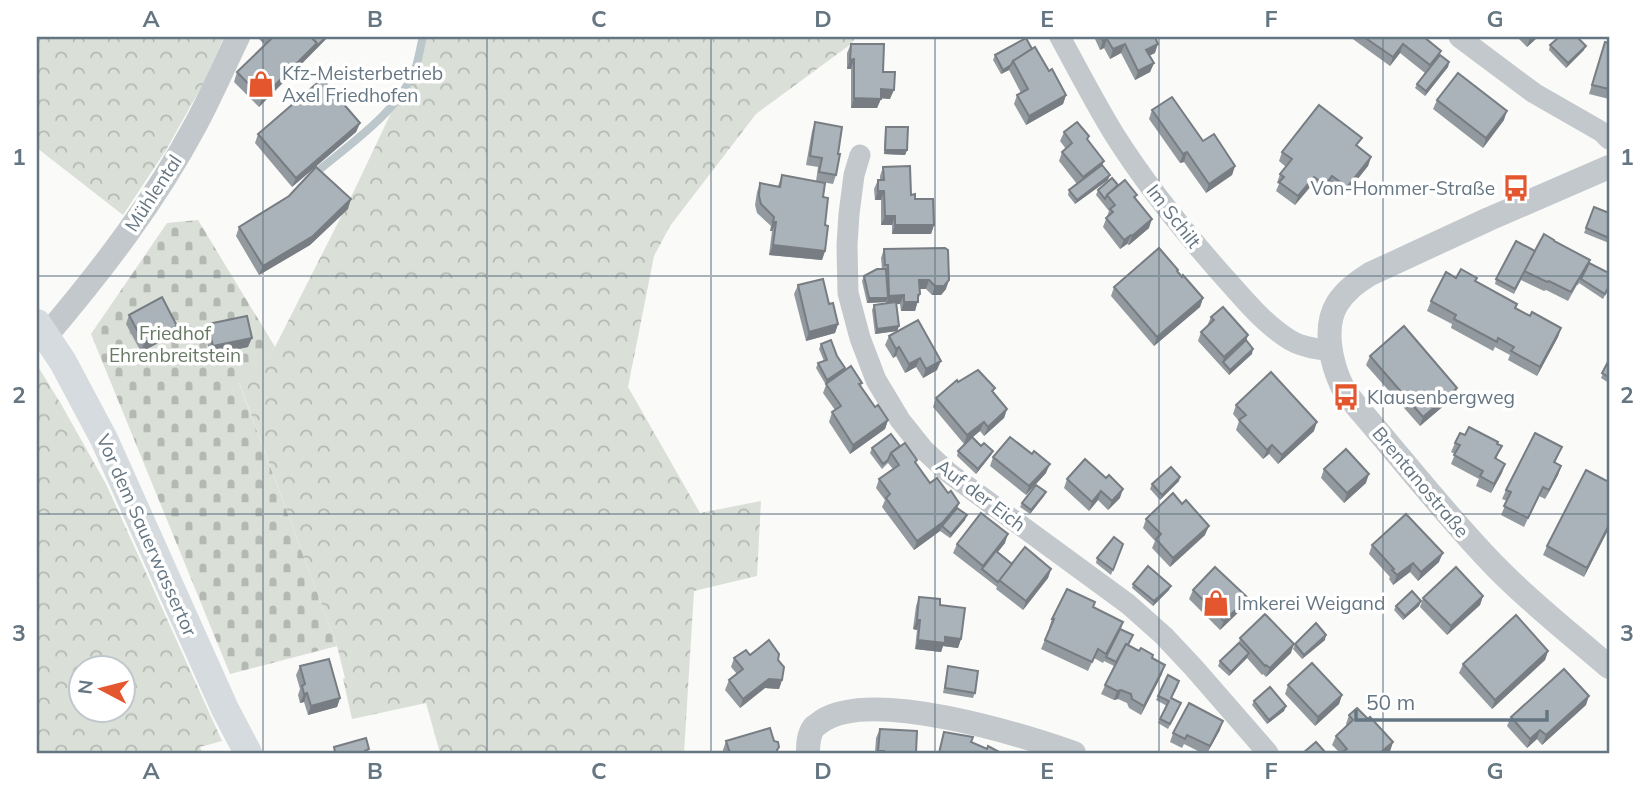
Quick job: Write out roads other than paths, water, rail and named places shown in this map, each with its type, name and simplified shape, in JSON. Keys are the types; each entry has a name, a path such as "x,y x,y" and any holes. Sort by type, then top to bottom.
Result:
{"main road":[{"name":"Vor dem Sauerwassertor","path":"41,329 64,362 103,439 225,709 248,753"}],"street":[{"name":"Mühlental","path":"41,329 87,287 148,202 195,126 238,37"},
{"name":"Im Schilt","path":"1060,37 1116,137 1199,249 1271,327 1292,341 1331,351"},
{"path":"1459,37 1534,93 1602,132 1609,139"},
{"name":"Auf der Eich","path":"860,155 854,175 849,214 848,293 860,338 876,380 900,420 924,450 949,473 1138,612 1195,668 1268,753"},
{"name":"Brentanostraße","path":"1609,167 1370,274 1345,293 1335,307 1330,327 1331,351 1343,389 1469,538 1525,595 1609,667"},
{"path":"808,753 808,742 814,727 845,711 869,709 904,711 971,723 1074,753"}],"waterway":[{"path":"313,175 371,127 397,100 415,69 423,37"}],"place":[{"name":"Kfz-Meisterbetrieb Axel Friedhofen","path":"261,84"},
{"name":"Von-Hommer-Straße","path":"1516,188"},
{"name":"Klausenbergweg","path":"1346,397"},
{"name":"Imkerei Weigand","path":"1216,603"}],"park label":[{"name":"Friedhof Ehrenbreitstein","path":"175,344"}]}
